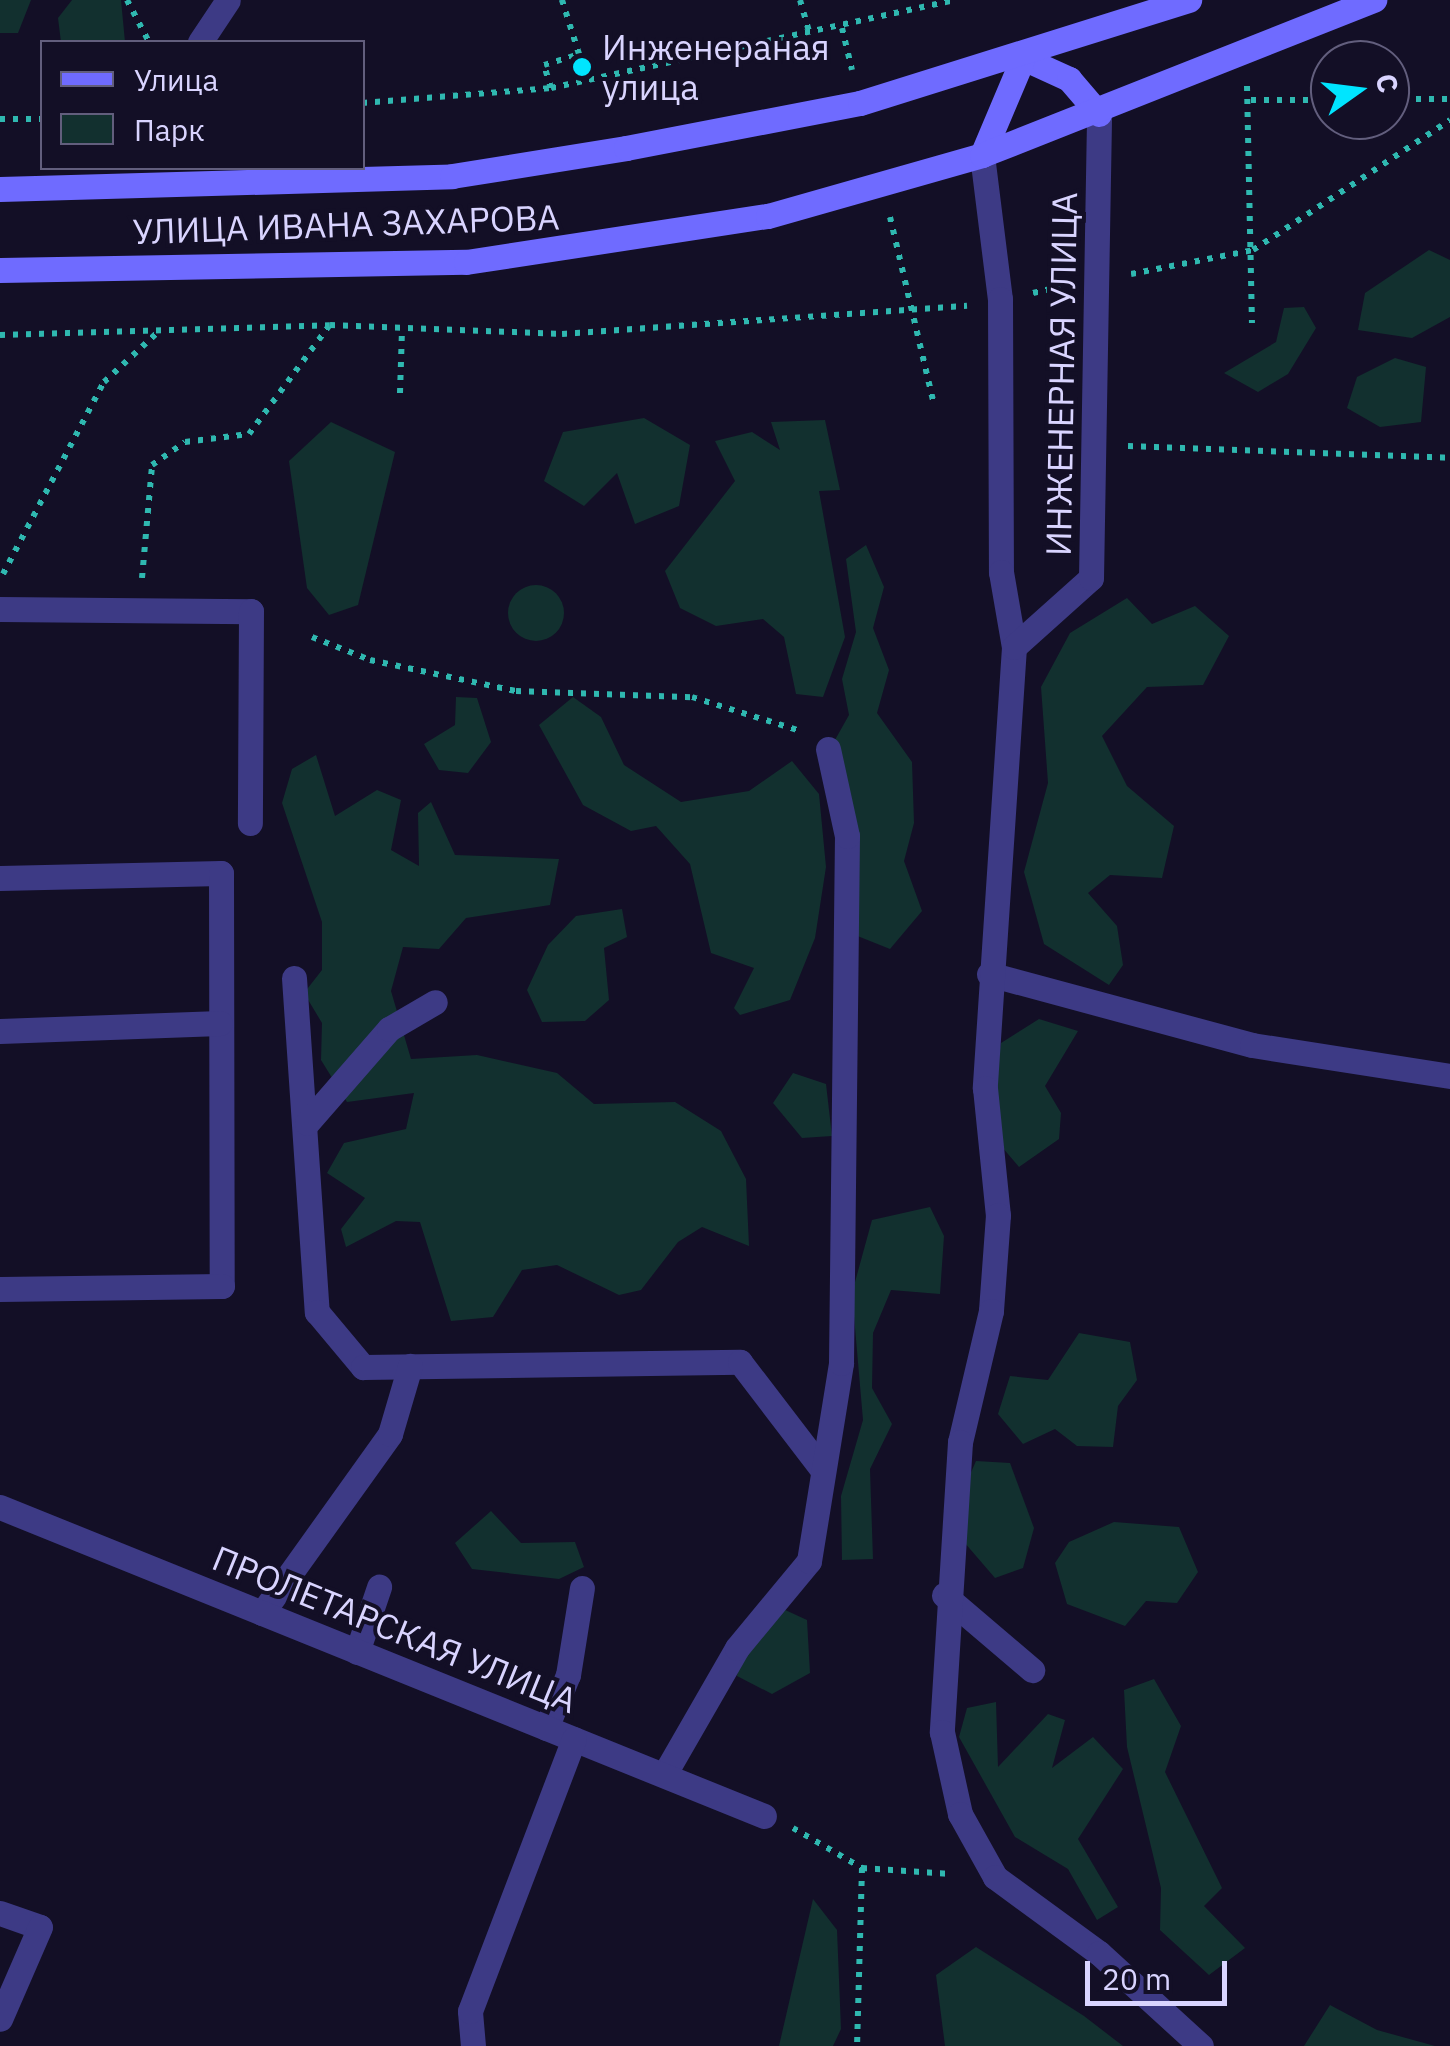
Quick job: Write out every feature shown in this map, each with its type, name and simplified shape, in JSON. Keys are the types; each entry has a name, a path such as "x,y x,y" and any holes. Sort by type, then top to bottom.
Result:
{"main road":[{"name":"УЛИЦА ИВАНА ЗАХАРОВА","path":"0,190 161,177 452,176 860,104 1024,58 1189,0"},
{"name":"УЛИЦА ИВАНА ЗАХАРОВА","path":"0,270 466,262 615,245 884,187 1099,114 1374,0"},
{"path":"982,155 1024,58 1069,79 1099,114"}],"street":[{"path":"201,40 228,0"},
{"name":"ИНЖЕНЕРНАЯ УЛИЦА","path":"1014,647 1091,578 1102,279 1099,114"},
{"name":"ИНЖЕНЕРНАЯ УЛИЦА","path":"982,155 1000,299 1001,572 1014,647"},
{"path":"0,609 251,611 250,823"},
{"path":"1014,647 989,974 985,1088 996,1234 944,1595 942,1732 960,1814 995,1876 1099,1952 1201,2046"},
{"path":"664,1776 737,1648 809,1561 841,1363 848,1192 847,836 828,748"},
{"path":"0,878 220,873 222,1286 0,1289"},
{"path":"989,974 1252,1045 1450,1076"},
{"path":"294,978 308,1123 317,1312 363,1367 740,1362 822,1468"},
{"path":"308,1123 388,1029 435,1002"},
{"path":"0,1031 220,1023"},
{"path":"262,1614 390,1434 410,1366"},
{"name":"ПРОЛЕТАРСКАЯ УЛИЦА","path":"0,1507 764,1816"},
{"path":"357,1652 379,1587"},
{"path":"546,1728 568,1675 582,1588"},
{"path":"944,1595 1032,1670"},
{"path":"472,2046 470,2010 574,1739"},
{"path":"0,1912 40,1926 0,2019"}],"path":[{"path":"127,0 148,40"},
{"path":"551,88 544,65 579,54 562,0"},
{"path":"800,0 810,34"},
{"path":"365,103 551,88 954,0"},
{"path":"1239,58 1251,100 1252,323"},
{"path":"1410,100 1450,99"},
{"path":"1251,100 1310,100"},
{"path":"0,119 40,119"},
{"path":"0,335 330,326 562,334 913,316 1253,250 1450,120"},
{"path":"884,187 933,401"},
{"path":"141,610 152,465 185,442 249,434 284,398 330,326"},
{"path":"400,393 402,328"},
{"path":"0,583 104,382 160,330"},
{"path":"1098,450 1170,442 1450,458"},
{"path":"312,637 370,660 516,692 692,698 772,716 828,748"},
{"path":"764,1816 827,1841 862,1868 995,1876"},
{"path":"857,2046 862,1868"}],"green space":[{"path":"0,0 31,0 18,33 0,33"},
{"path":"72,0 121,0 125,40 61,40 58,18"},
{"path":"1429,250 1450,260 1450,317 1412,338 1358,330 1365,293"},
{"path":"1304,307 1316,328 1288,374 1258,392 1224,373 1276,342 1284,308"},
{"path":"1395,358 1426,367 1421,422 1380,427 1347,408 1357,377"},
{"path":"644,418 690,445 679,506 635,524 617,473 584,506 544,481 563,432"},
{"path":"825,420 840,490 819,491 845,637 823,697 796,694 784,637 763,619 716,626 680,608 665,571 735,481 715,441 752,432 780,450 771,422"},
{"path":"331,422 395,452 358,605 329,615 307,588 289,461"},
{"path":"866,545 884,587 873,628 889,670 877,713 912,762 914,823 904,861 922,911 890,949 855,935 831,747 849,715 842,679 856,632 846,559"},
{"path":"536,585 556,593 564,613 556,633 536,641 516,633 508,613 516,593"},
{"path":"1127,598 1152,624 1195,606 1229,636 1203,685 1147,687 1102,736 1127,786 1174,826 1162,878 1110,875 1088,893 1117,926 1123,965 1109,985 1044,944 1024,872 1048,783 1041,687 1070,633"},
{"path":"456,697 477,698 491,742 468,773 439,770 424,744 455,725"},
{"path":"573,697 601,717 624,765 681,802 749,791 792,761 819,794 826,867 815,938 790,1000 740,1015 734,1008 754,968 711,953 690,864 656,826 631,831 583,805 539,725"},
{"path":"316,755 335,816 377,790 401,800 391,850 419,866 418,813 431,802 455,855 559,859 550,905 466,918 439,949 403,947 391,991 411,1059 477,1055 557,1073 594,1104 675,1102 721,1131 746,1179 749,1246 702,1227 678,1242 641,1290 619,1295 557,1265 522,1270 493,1317 451,1321 420,1222 396,1221 346,1247 341,1229 365,1198 327,1173 344,1143 406,1129 414,1093 347,1102 321,1060 322,1023 304,993 322,970 322,922 282,803 292,769"},
{"path":"622,909 627,937 604,948 609,1000 585,1021 542,1022 527,990 548,945 576,916"},
{"path":"1039,1019 1078,1031 1045,1086 1061,1113 1059,1139 1019,1167 996,1140 990,1098 1001,1043"},
{"path":"793,1073 826,1084 832,1136 802,1138 773,1103"},
{"path":"930,1207 944,1236 940,1294 891,1290 873,1333 872,1388 892,1424 870,1469 873,1559 842,1560 841,1496 863,1420 852,1293 872,1220"},
{"path":"1079,1333 1130,1342 1137,1380 1118,1406 1113,1447 1077,1446 1055,1429 1023,1444 998,1414 1010,1376 1048,1380"},
{"path":"976,1461 1010,1463 1034,1528 1023,1568 995,1578 964,1542 962,1493"},
{"path":"491,1511 521,1543 575,1542 584,1567 559,1579 472,1569 455,1543"},
{"path":"1114,1522 1179,1527 1198,1572 1177,1603 1146,1601 1125,1626 1067,1604 1055,1563 1069,1542"},
{"path":"783,1609 807,1620 810,1673 772,1694 737,1676 743,1637"},
{"path":"1154,1679 1181,1726 1165,1772 1222,1888 1204,1906 1245,1948 1209,1975 1160,1930 1161,1888 1127,1747 1124,1690"},
{"path":"996,1702 998,1767 1048,1714 1065,1720 1052,1768 1093,1737 1123,1769 1078,1839 1118,1907 1097,1920 1068,1869 1015,1837 959,1737 967,1708"},
{"path":"813,1899 837,1930 841,2029 833,2046 779,2046"},
{"path":"976,1947 1084,2016 1123,2046 945,2046 936,1975"},
{"path":"1330,2005 1377,2030 1435,2046 1304,2046"}],"place":[{"name":"Инженераная улица","path":"582,67"}]}
